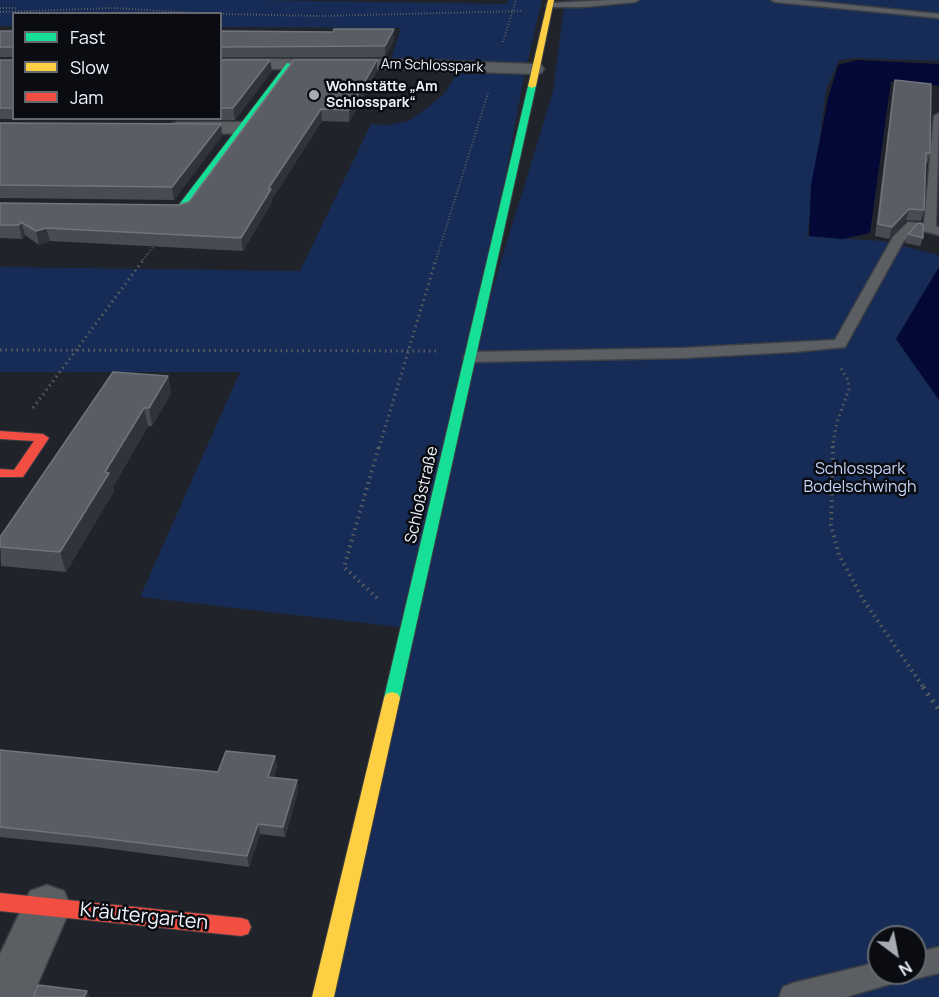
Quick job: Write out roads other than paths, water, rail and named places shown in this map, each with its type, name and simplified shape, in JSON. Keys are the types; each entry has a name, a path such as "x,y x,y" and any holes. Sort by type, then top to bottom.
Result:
{"street":[{"name":"Schloßstraße","path":"323,997 472,354 550,5"},
{"name":"Am Schlosspark","path":"222,64 386,64 535,69"},
{"path":"134,208 182,209 289,64"},
{"path":"161,128 242,128"},
{"path":"0,473 18,474 44,438 6,436"},
{"name":"Kräutergarten","path":"0,902 241,927"},
{"path":"6,997 47,907"}],"lane":[{"path":"550,5 584,5 635,0"},
{"path":"775,0 939,16"},
{"path":"472,354 682,352 840,344 898,240 912,225 934,230 939,116"},
{"path":"793,997 867,978"}],"place":[{"name":"Wohnstätte „Am Schlosspark“","path":"314,95"}],"park label":[{"name":"Schlosspark Bodelschwingh","path":"860,479"}]}
